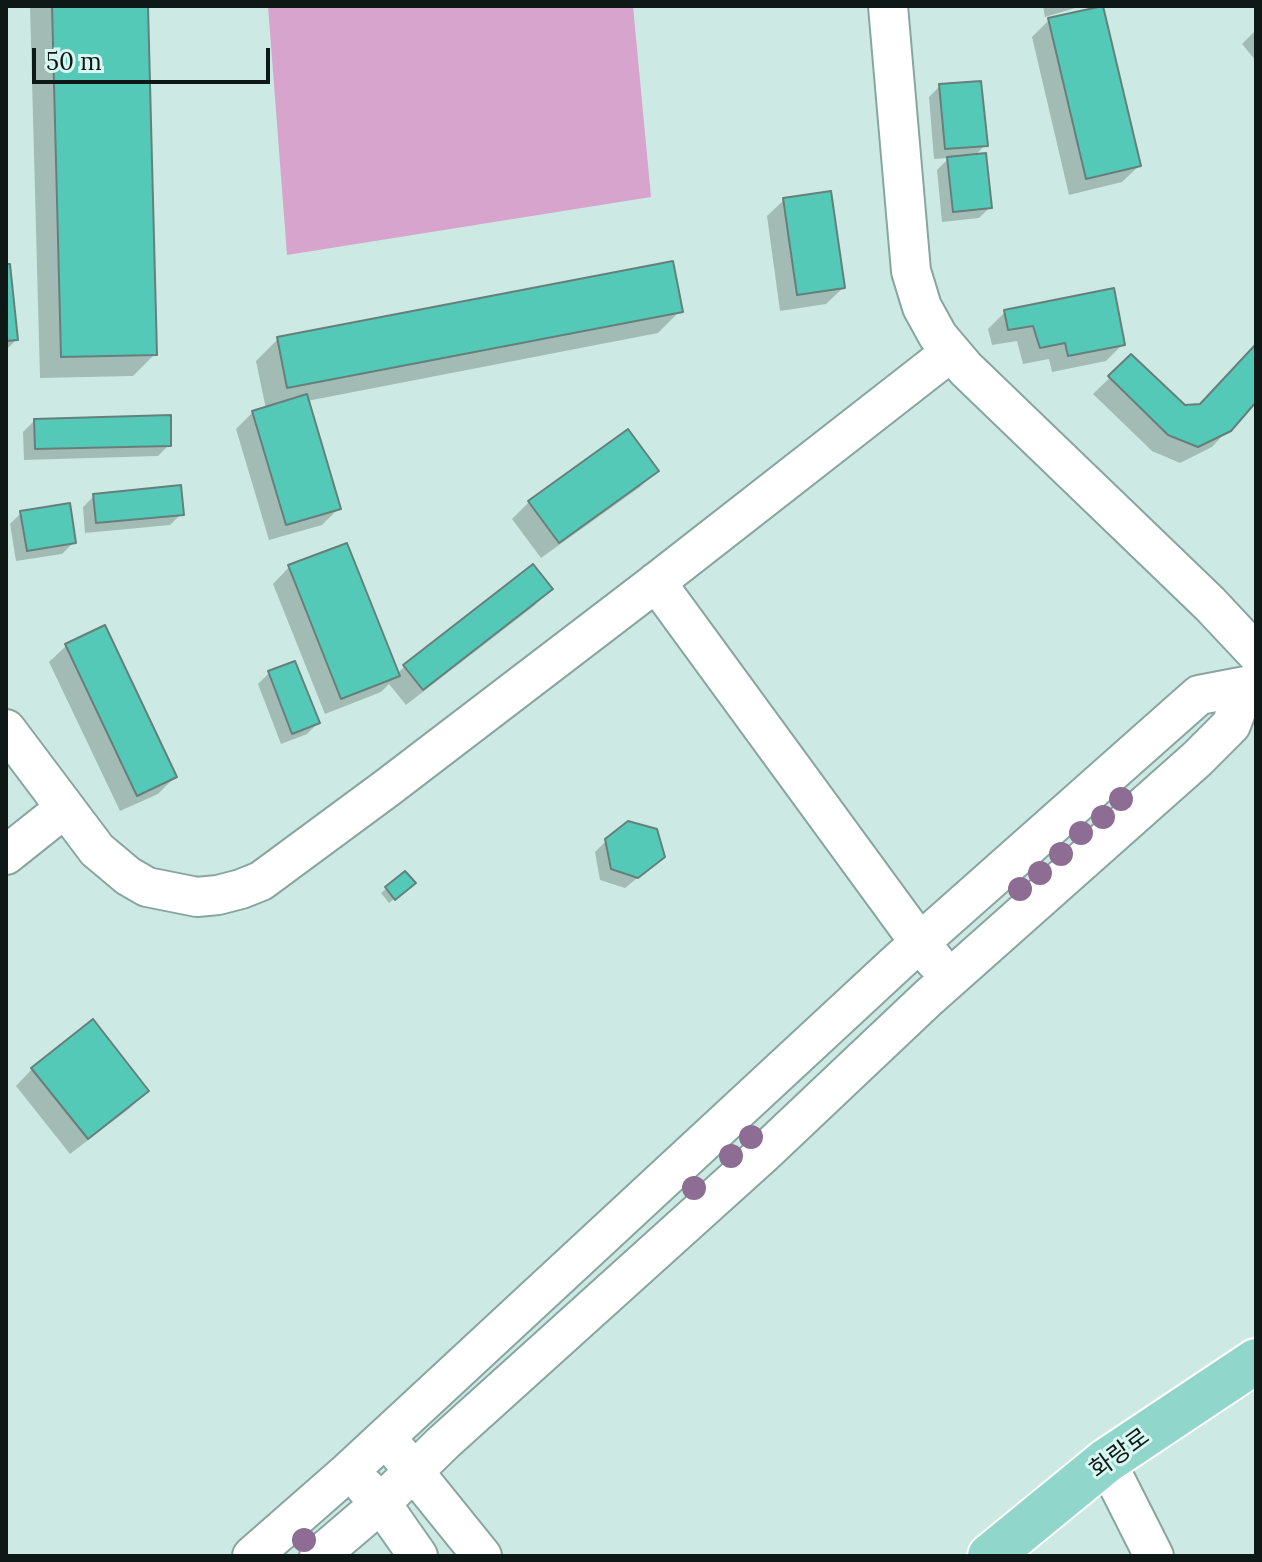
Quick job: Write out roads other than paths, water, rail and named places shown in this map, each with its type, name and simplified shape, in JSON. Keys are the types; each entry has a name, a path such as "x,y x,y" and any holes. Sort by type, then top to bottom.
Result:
{"main road":[{"name":"화랑로","path":"990,1556 1106,1461 1256,1361"}],"street":[{"path":"888,6 911,271 922,307 938,336 966,369 1210,604 1253,671"},
{"path":"6,729 97,850 128,876 147,887 197,897 241,889 274,872 656,582 951,352"},
{"path":"656,582 920,943 950,978"},
{"path":"252,1556 349,1471 920,943 1199,695 1253,671"},
{"path":"319,1556 381,1503 762,1155 950,978 1231,725 1253,671"},
{"path":"6,855 65,808"},
{"path":"384,1437 482,1556"},
{"path":"1106,1461 1154,1556"},
{"path":"349,1471 381,1503 418,1556"}]}
